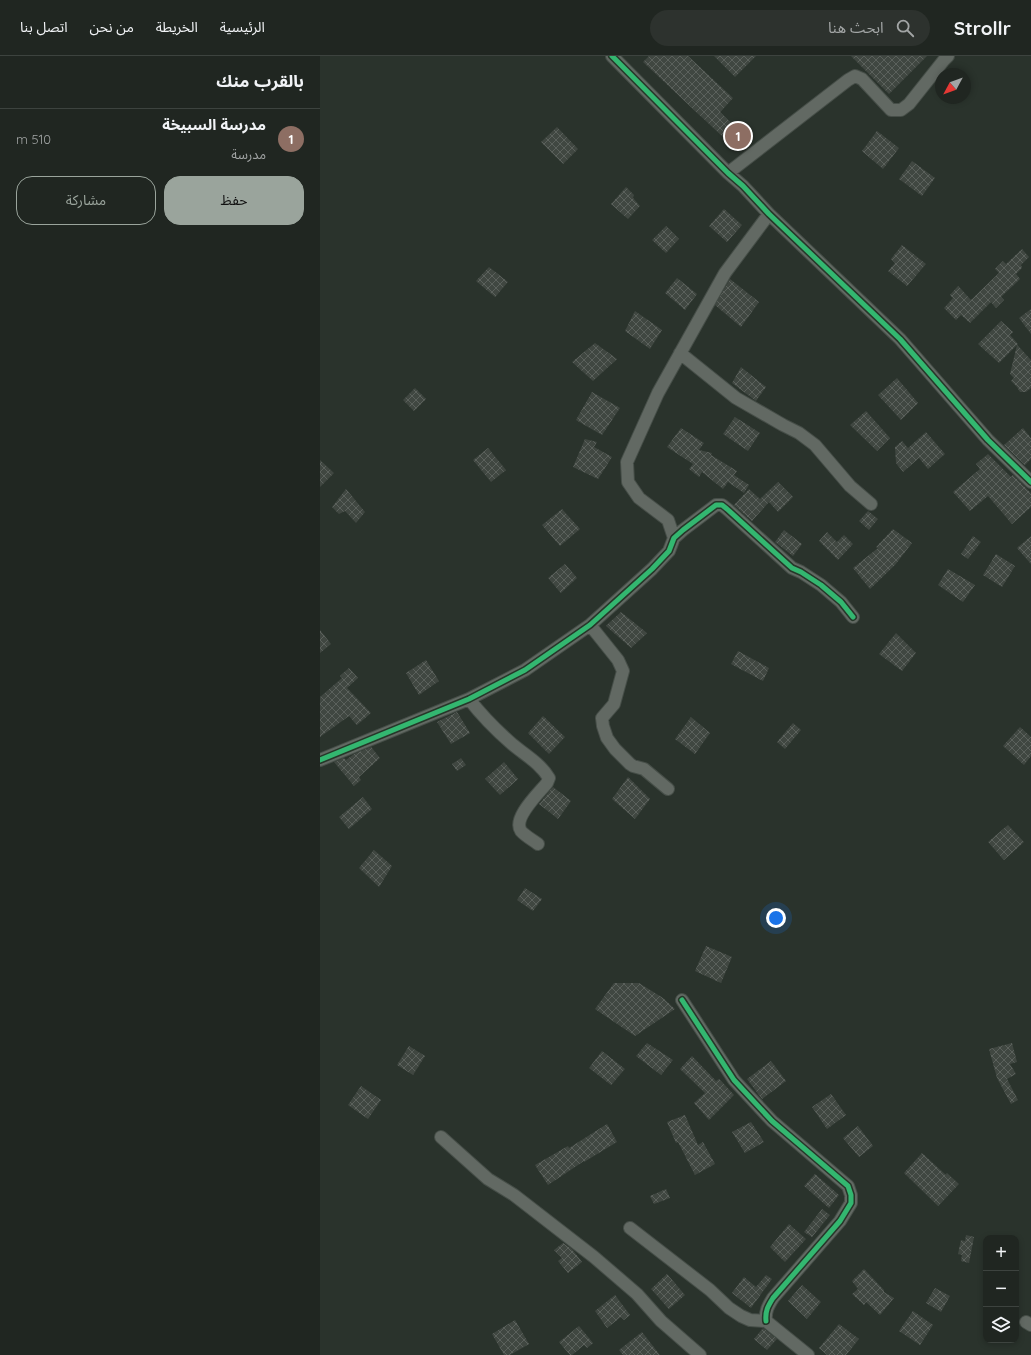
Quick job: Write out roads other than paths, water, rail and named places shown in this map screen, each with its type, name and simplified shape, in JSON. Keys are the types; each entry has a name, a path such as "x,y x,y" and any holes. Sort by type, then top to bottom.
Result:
{"street":[{"path":"612,56 728,173 744,186 769,214 900,339 988,440 1030,481"},
{"path":"728,173 855,76 862,79 891,110 901,110 909,104 948,56"},
{"path":"674,538 668,520 639,498 628,482 627,462 658,393 725,273 769,214"},
{"path":"680,353 736,398 799,433 815,445 850,486 871,504"},
{"path":"320,760 469,699 525,670 590,625 652,569 669,551 674,538 689,524 716,505 722,505 792,568 821,585 841,602 853,617"},
{"path":"590,625 618,660 623,671 614,704 602,718 603,726 608,738 615,749 630,764 644,770 668,789"},
{"path":"469,699 494,728 540,765 549,778 547,783 523,812 519,822 522,832 538,844"},
{"path":"682,1000 734,1080 772,1121 848,1186 852,1195 851,1203 840,1221 766,1308 766,1321"},
{"path":"441,1137 488,1179 514,1195 560,1230 604,1267 636,1294 661,1321 700,1355"},
{"path":"630,1228 741,1316 750,1320 766,1321 808,1355"}],"place":[{"name":"مدرسة السبيخة","path":"738,136"}]}
